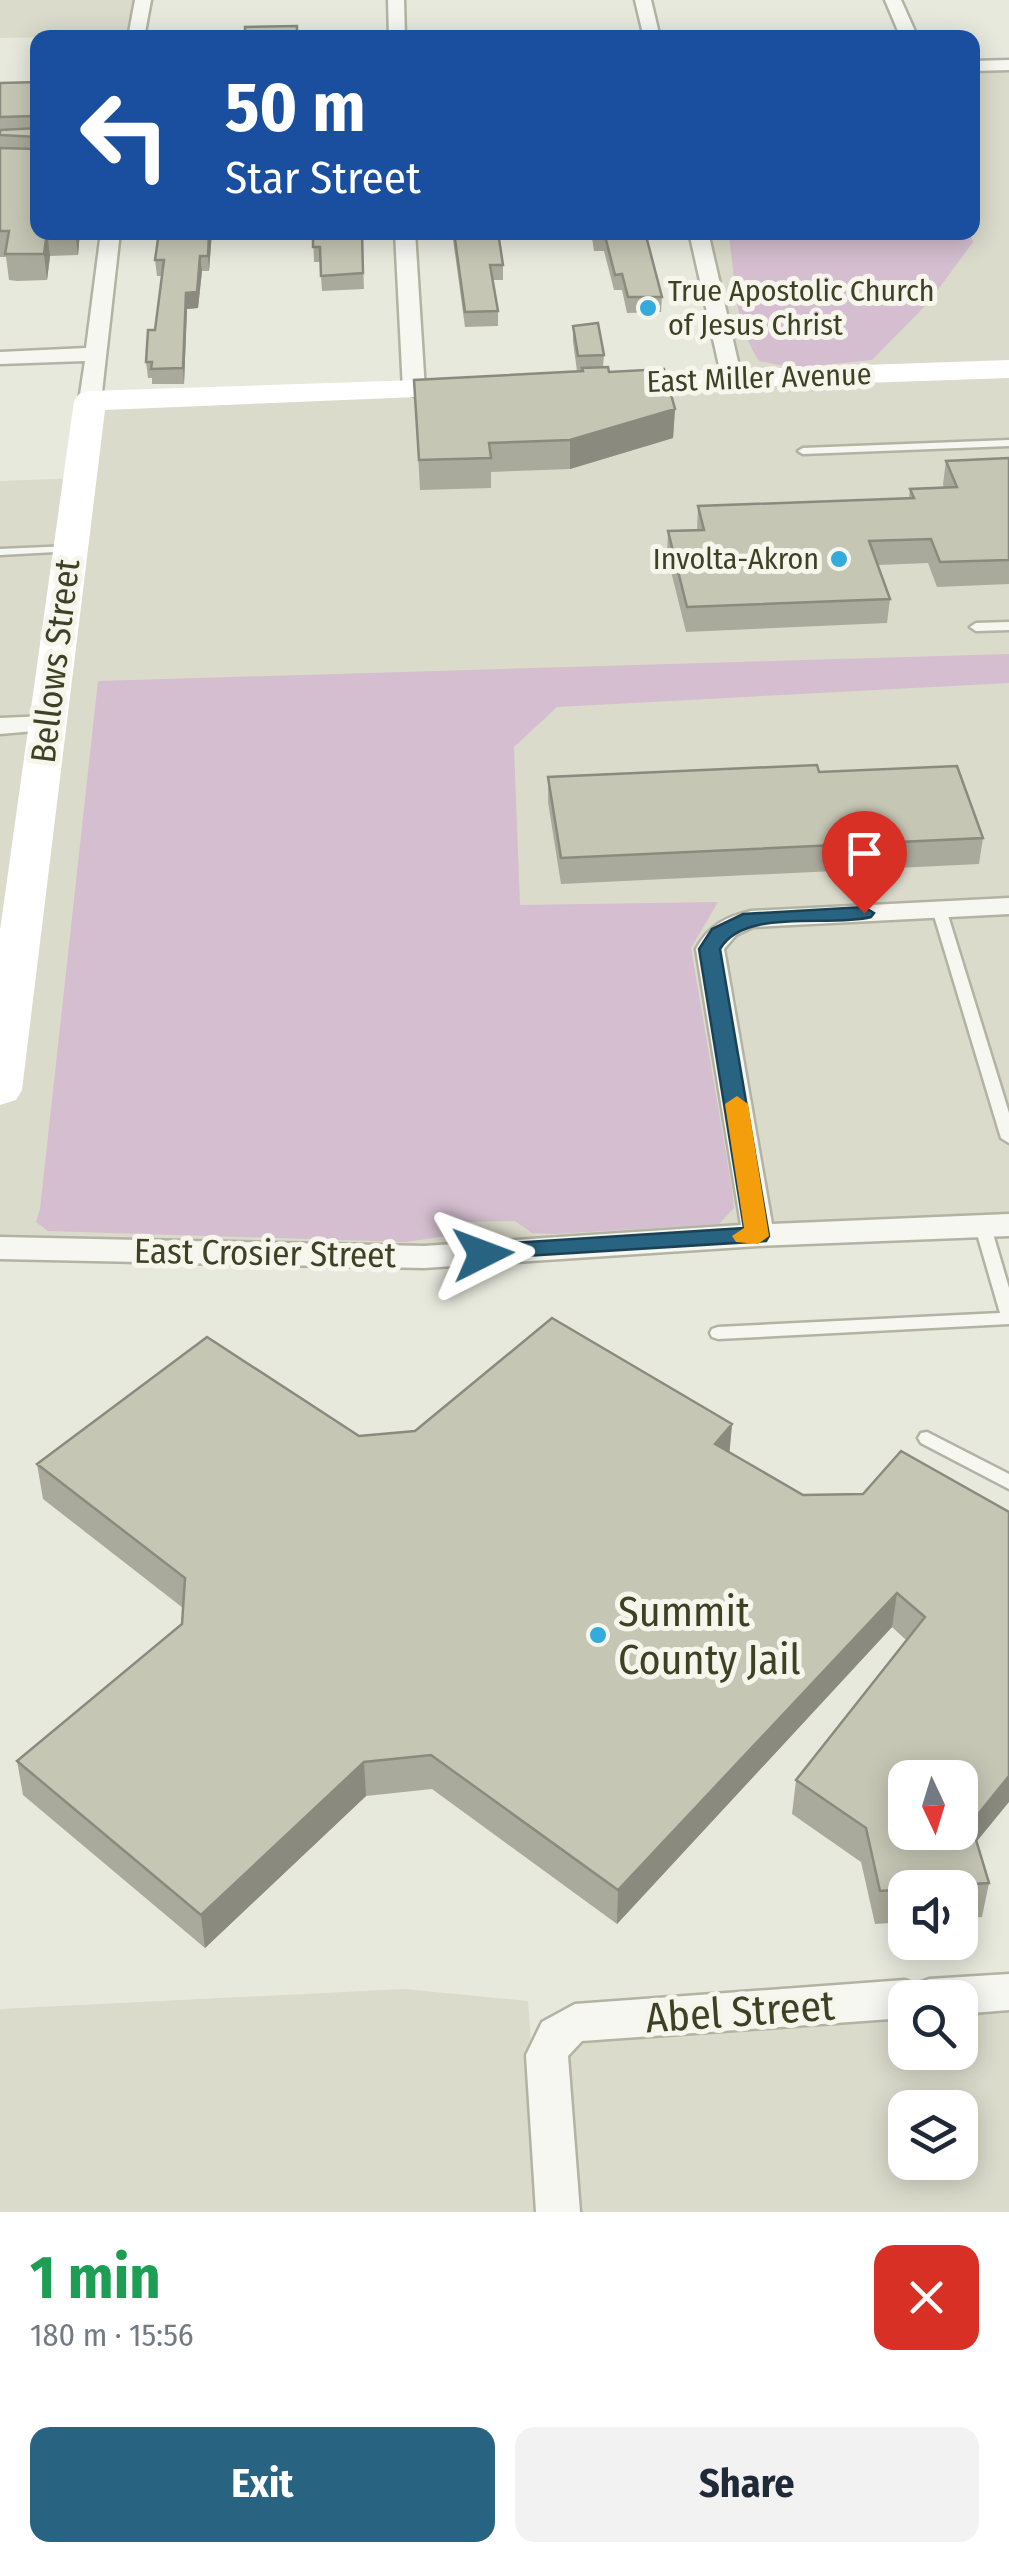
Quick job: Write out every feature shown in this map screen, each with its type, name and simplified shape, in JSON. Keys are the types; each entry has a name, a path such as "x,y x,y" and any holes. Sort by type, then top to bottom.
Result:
{"street":[{"path":"137,30 143,0"},
{"path":"396,0 397,30"},
{"path":"644,0 650,30"},
{"path":"893,0 906,30"},
{"path":"980,66 1009,65"},
{"name":"Bellows Street","path":"0,1090 109,240"},
{"path":"405,240 414,390"},
{"path":"700,240 732,378"},
{"path":"0,358 94,354"},
{"name":"East Miller Avenue","path":"573,384 1008,371"},
{"path":"90,401 513,386"},
{"path":"0,726 48,724"},
{"path":"758,1236 710,949 727,929 750,918 1009,906"},
{"name":"East Crosier Street","path":"0,1248 424,1257 996,1226"},
{"path":"978,1994 1009,1992"},
{"name":"Abel Street","path":"558,2212 547,2055 556,2034 574,2022 888,2000"}],"lane":[{"path":"803,451 1009,443"},
{"path":"0,552 70,549"},
{"path":"976,627 1009,626"},
{"path":"939,909 1009,1138"},
{"path":"718,1333 1009,1316 996,1226"},
{"path":"927,1438 1009,1482"}],"shaded area":[{"path":"0,0 142,0 138,30 30,30 30,38 0,38"},
{"path":"1009,65 1009,1225 621,1246 0,1248 0,481 78,478 90,401 732,378 700,240 980,240 980,66"},
{"path":"729,240 973,242 929,302 872,360 794,368 759,361 744,329"},
{"path":"1009,654 1009,683 557,707 514,747 520,905 718,902 691,948 734,1208 719,1224 555,1234 532,1233 515,1221 469,1222 447,1236 406,1242 48,1231 36,1222 98,681"},
{"path":"404,1989 528,2001 543,2212 0,2212 0,2009"},
{"path":"1009,2002 1009,2212 572,2212 560,2056 578,2038 888,2011 888,2070 978,2070 978,2004"}],"building":[{"path":"297,26 297,30 245,30"},
{"path":"30,82 30,116 0,117 0,83"},
{"path":"30,128 30,137 0,135 0,130"},
{"path":"0,148 30,149 30,240 46,240 44,254 5,254 9,231 0,231"},
{"path":"158,240 209,240 208,256 200,256 197,292 186,293 183,368 151,369 152,362 146,362 148,330 155,330 164,260 155,260"},
{"path":"313,240 362,240 363,273 321,276 320,247 313,247"},
{"path":"455,240 499,240 503,265 490,265 498,311 465,312"},
{"path":"606,240 647,240 662,297 628,297 622,274 615,275"},
{"path":"598,323 604,355 578,356 573,326"},
{"path":"608,367 609,372 664,369 675,409 570,440 489,443 491,458 419,460 414,380"},
{"name":"Involta-Akron","path":"1009,458 1009,560 940,562 931,539 869,541 890,599 687,607 668,531 704,530 698,506 914,498 910,489 957,487 946,461"},
{"path":"817,765 819,772 957,766 983,838 561,858 548,777"},
{"name":"Summit County Jail","path":"552,1318 732,1424 715,1444 803,1495 863,1494 901,1451 1009,1512 1009,1776 978,1814 978,1760 888,1760 888,1850 978,1850 978,1846 989,1883 978,1884 978,1870 888,1870 888,1890 880,1891 866,1828 796,1780 925,1617 897,1593 618,1890 431,1755 364,1762 201,1915 17,1761 182,1624 185,1578 37,1464 207,1337 359,1436 415,1431"}],"slow traffic":[{"path":"737,1104 758,1236 744,1236"}],"place":[{"name":"True Apostolic Church of Jesus Christ","path":"648,308"},
{"name":"Involta-Akron","path":"839,559"},
{"name":"Summit County Jail","path":"598,1635"}],"route":[{"path":"483,1254 758,1236 710,949 719,934 750,918 864,913"}]}
